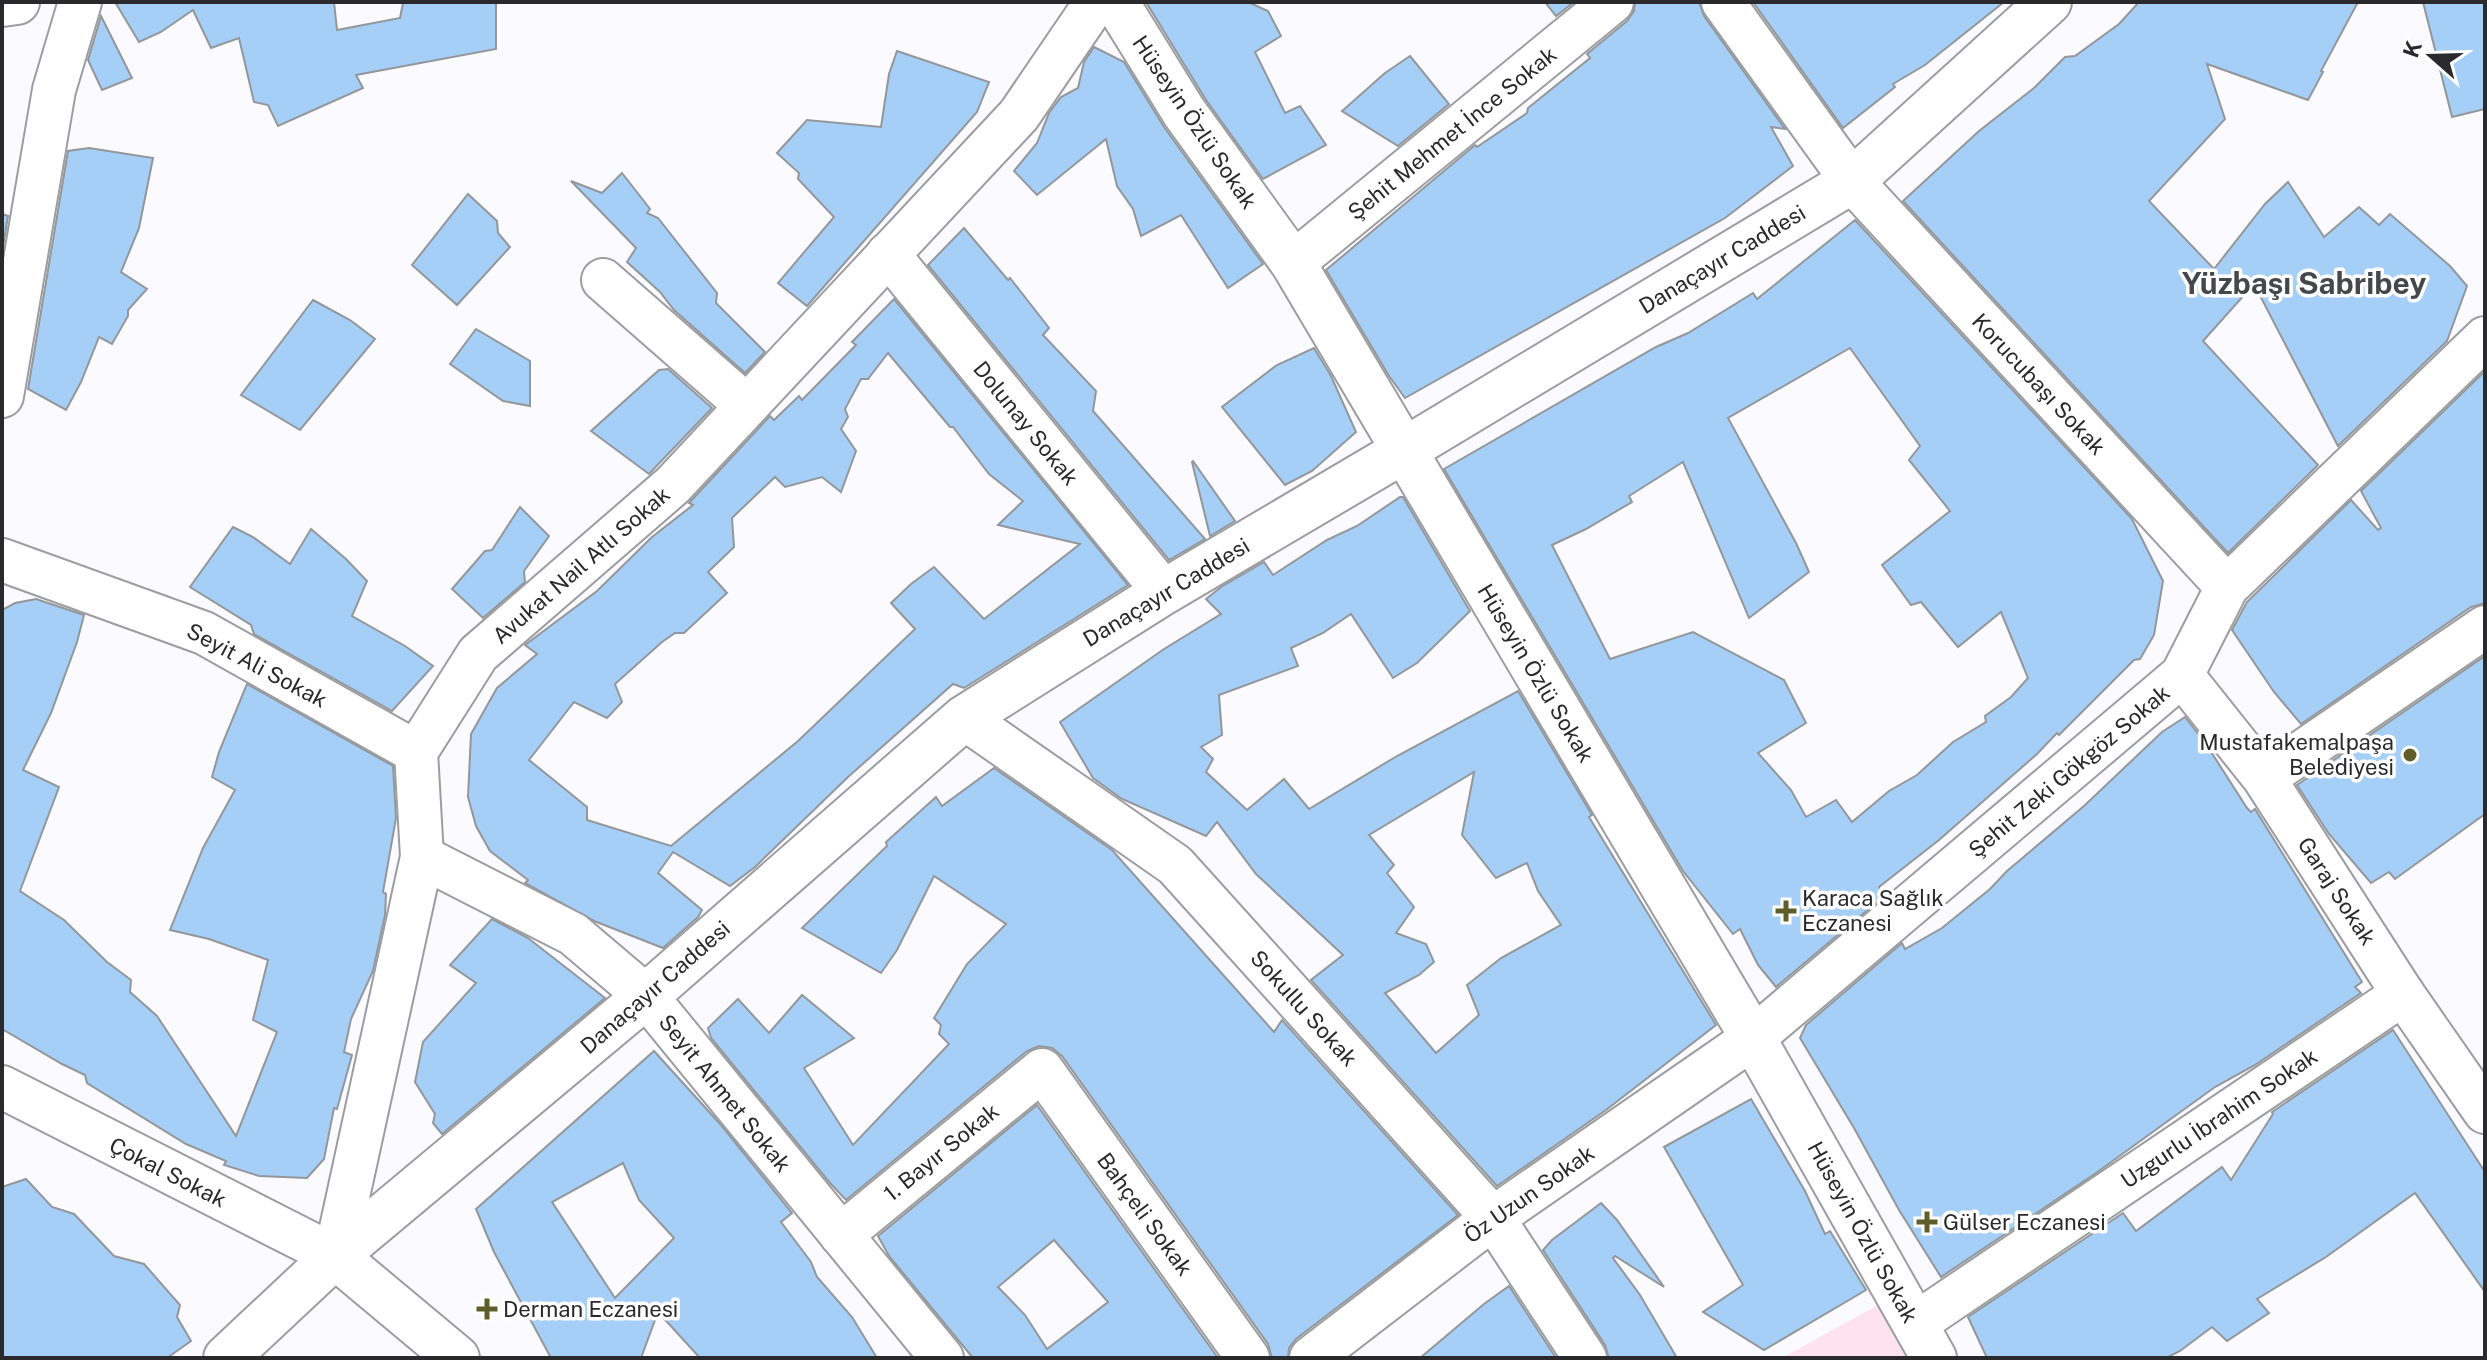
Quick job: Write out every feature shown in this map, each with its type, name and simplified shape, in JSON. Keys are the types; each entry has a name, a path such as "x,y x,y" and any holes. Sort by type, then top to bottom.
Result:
{"street":[{"path":"2,4 17,2"},
{"path":"2,396 54,90 80,2"},
{"name":"Avukat Nail Atlı Sokak","path":"416,752 478,654 673,485 1019,115 1096,2"},
{"name":"Hüseyin Özlü Sokak","path":"1116,2 1184,112 1293,263 1753,1038 1924,1341"},
{"name":"Şehit Mehmet İnce Sokak","path":"1293,263 1612,2"},
{"path":"1723,2 1852,181"},
{"name":"Danaçayır Caddesi","path":"226,1358 335,1256 646,996 964,718 1164,592 1852,181 2049,2"},
{"name":"Korucubaşı Sokak","path":"1852,181 2227,587"},
{"name":"Dolunay Sokak","path":"888,254 1164,592"},
{"path":"603,280 747,406"},
{"name":"Şehit Zeki Gökgöz Sokak","path":"1753,1038 2182,675 2227,587 2485,338"},
{"name":"Seyit Ali Sokak","path":"2,560 204,633 416,752"},
{"path":"2264,778 2485,627"},
{"name":"Garaj Sokak","path":"2182,675 2264,778 2403,994 2485,1112"},
{"name":"Sokullu Sokak","path":"964,718 1175,865 1493,1218 1585,1358"},
{"path":"416,752 422,857 335,1256 452,1356"},
{"name":"Seyit Ahmet Sokak","path":"422,857 573,934 646,996 942,1358"},
{"name":"Uzgurlu İbrahim Sokak","path":"1924,1341 2403,994"},
{"name":"Öz Uzun Sokak","path":"1311,1358 1493,1218 1753,1038"},
{"name":"1. Bayır Sokak","path":"841,1235 1042,1070"},
{"name":"Bahçeli Sokak","path":"1042,1070 1248,1358"},
{"name":"Çokal Sokak","path":"8,1098 335,1256"}],"shaded area":[{"path":"1887,1300 1919,1358 1782,1358"}],"building":[{"path":"115,2 334,2 337,30 400,18 403,3 496,2 496,49 356,75 363,88 278,126 268,105 254,102 239,38 211,48 193,10 161,32 139,42"},
{"path":"1146,2 1248,2 1268,11 1281,36 1255,52 1285,113 1300,106 1326,145 1263,179 1206,100"},
{"path":"1545,2 1574,2 1556,16"},
{"path":"1635,2 1699,2 1704,16 1785,129 1771,127 1793,166 1725,218 1405,398 1326,270 1475,145 1477,147 1527,113 1528,108 1590,58 1587,54 1627,21 1634,11"},
{"path":"1753,2 2004,2 1925,65 1893,84 1895,87 1843,128"},
{"path":"2139,2 2358,2 2308,100 2207,64 2225,119 2149,201 2214,269 2265,204 2288,182 2324,237 2359,207 2379,225 2390,214 2450,266 2467,286 2447,341 2338,446 2254,284 2203,341 2318,465 2228,553 1903,201 1979,131 2034,88 2065,57 2075,56 2119,24"},
{"path":"2423,2 2485,2 2485,109 2452,117"},
{"path":"101,16 132,78 102,90 88,60"},
{"path":"1094,47 1124,62 1164,127 1263,264 1228,288 1181,215 1141,236 1133,209 1117,186 1106,139 1037,195 1014,171 1037,143 1049,113 1061,97 1078,88 1084,62"},
{"path":"897,51 989,82 977,112 807,306 778,283 834,217 798,179 799,173 777,153 807,120 881,127 889,74"},
{"path":"1410,56 1449,104 1398,146 1342,111 1385,73"},
{"path":"89,148 153,158 139,228 121,272 147,289 128,310 128,316 112,344 99,337 66,410 28,389 68,151"},
{"path":"622,173 650,209 647,213 658,218 717,293 716,303 765,352 745,373 674,310 660,292 627,262 636,248 571,181 602,193"},
{"path":"468,194 497,221 498,233 510,247 457,305 412,265"},
{"path":"2,214 8,216 2,253"},
{"path":"1855,220 2132,519 2163,581 2154,635 2140,659 2134,660 2059,735 2057,733 1939,840 1879,887 1883,897 1776,987 1758,965 1740,929 1733,934 1683,871 1444,469 1656,347 1688,333 1753,293 1757,299","holes":["1850,348 1920,446 1909,460 1950,511 1882,565 1911,605 1921,602 1958,647 2001,612 2028,678 2011,697 1985,716 1986,722 1953,742 1917,775 1889,791 1852,822 1836,800 1806,817 1791,790 1758,753 1806,723 1784,680 1693,632 1610,659 1552,545 1632,502 1629,496 1683,462 1749,618 1809,572 1728,418"]},
{"path":"964,228 1008,280 1010,278 1049,328 1043,335 1096,391 1093,411 1205,539 1169,560 928,265"},
{"path":"894,299 1128,585 964,688 953,684 848,777 755,867 730,886 673,852 658,873 702,910 663,948 594,921 525,883 528,880 490,851 476,826 468,797 471,734 497,688 537,654 525,645 597,591 652,537 693,505 689,503 770,416 774,420 799,396 802,400 856,345 852,342","holes":["888,353 989,474 1023,501 998,525 1080,544 984,619 934,567 891,603 915,629 798,741 671,846 587,820 587,807 529,760 574,702 607,718 622,702 615,684 662,642 675,633 684,633 727,593 708,572 734,547 732,518 775,477 785,487 822,477 841,492 856,451 841,429 848,417 845,409 861,379 868,379"]},
{"path":"313,300 350,320 375,339 300,430 241,395"},
{"path":"476,329 530,361 530,406 503,401 450,364"},
{"path":"1314,348 1331,376 1356,432 1312,471 1285,485 1222,407 1277,365"},
{"path":"668,369 712,408 649,474 591,431 659,370"},
{"path":"2485,371 2485,603 2471,607 2301,724 2274,692 2232,630 2247,602 2351,500 2378,530 2381,528 2361,491"},
{"path":"1192,462 1235,521 1210,536"},
{"path":"1403,497 1470,611 1417,663 1393,678 1351,614 1323,633 1291,648 1298,666 1219,695 1222,735 1201,747 1213,759 1206,772 1247,810 1284,779 1309,809 1397,756 1518,691 1592,815 1589,817 1716,1025 1606,1110 1497,1186 1311,980 1343,955 1256,874 1217,822 1206,836 1122,799 1093,778 1060,722 1164,649 1221,614 1206,599 1221,587 1264,562 1273,575 1327,540 1357,526","holes":["1474,772 1462,835 1496,878 1527,863 1538,891 1561,925 1501,958 1467,985 1479,1015 1436,1053 1385,993 1419,975 1434,962 1426,944 1396,933 1414,907 1387,873 1394,865 1369,835"]},
{"path":"520,507 549,536 524,571 525,582 483,618 452,589 485,551 492,550"},
{"path":"233,527 253,537 290,564 311,529 367,581 352,616 433,666 392,711 254,634 251,625 190,587"},
{"path":"36,599 84,615 51,713 23,770 59,787 20,891 64,920 107,962 131,980 130,992 157,1016 236,1136 277,1032 253,1020 268,960 209,939 170,930 203,848 235,790 212,777 247,684 393,766 396,818 383,892 386,894 385,915 373,971 351,1019 344,1052 352,1055 337,1109 334,1108 324,1159 307,1178 259,1176 224,1165 226,1161 186,1144 87,1083 85,1075 2,1029 2,610 15,603"},
{"name":"Mustafakemalpaşa Belediyesi","path":"2485,656 2485,814 2395,879 2389,872 2371,883 2329,834 2297,785"},
{"path":"2185,717 2247,808 2251,812 2255,809 2362,982 2355,987 2361,993 2255,1065 2215,1087 2096,1173 1941,1277 1800,1038 1806,1025 1902,943 1905,949 1942,928 2084,806 2162,732"},
{"path":"994,768 1112,850 1274,1032 1282,1020 1458,1215 1296,1339 1289,1348 1288,1358 1272,1358 1268,1344 1062,1056 1052,1048 1039,1046 1027,1051 846,1200 711,1038 708,1028 738,999 769,1033 802,995 854,1038 804,1068 853,1145 949,1044 939,1034 941,1025 934,1018 967,964 1006,924 934,876 897,950 881,973 802,928 887,846 886,842 936,797 942,806"},
{"path":"492,919 528,938 605,998 442,1134 433,1123 435,1114 415,1082 423,1042 476,983 450,965"},
{"path":"2393,1030 2485,1172 2485,1292 2415,1193 2326,1257 2257,1299 2269,1313 2227,1341 2212,1327 2166,1358 1987,1358 1968,1317 2123,1213 2136,1231 2222,1167 2231,1180 2272,1112"},
{"path":"654,1051 721,1125 792,1213 781,1222 811,1262 817,1277 852,1317 877,1358 700,1358 658,1312 641,1358 551,1358 494,1252 476,1209","holes":["623,1163 639,1200 674,1238 615,1298 552,1202"]},
{"path":"1751,1099 1805,1191 1825,1234 1830,1231 1866,1290 1764,1350 1703,1312 1743,1285 1664,1147"},
{"path":"1037,1105 1218,1358 973,1358 889,1256 878,1236","holes":["1054,1240 1108,1302 1047,1349 1025,1315 998,1287"]},
{"path":"26,1179 52,1207 74,1214 114,1256 144,1264 180,1305 177,1317 191,1341 167,1358 2,1358 2,1187"},
{"path":"1601,1203 1617,1220 1664,1287 1615,1256 1613,1258 1640,1295 1677,1358 1609,1358 1605,1345 1543,1250"},
{"path":"1509,1286 1556,1358 1420,1358 1484,1304"}],"place":[{"name":"Mustafakemalpaşa Belediyesi","path":"2410,755"},
{"name":"Karaca Sağlık Eczanesi","path":"1786,911"},
{"name":"Gülser Eczanesi","path":"1927,1222"},
{"name":"Derman Eczanesi","path":"487,1309"}],"district":[{"name":"Yüzbaşı Sabribey","path":"2304,284"}]}
